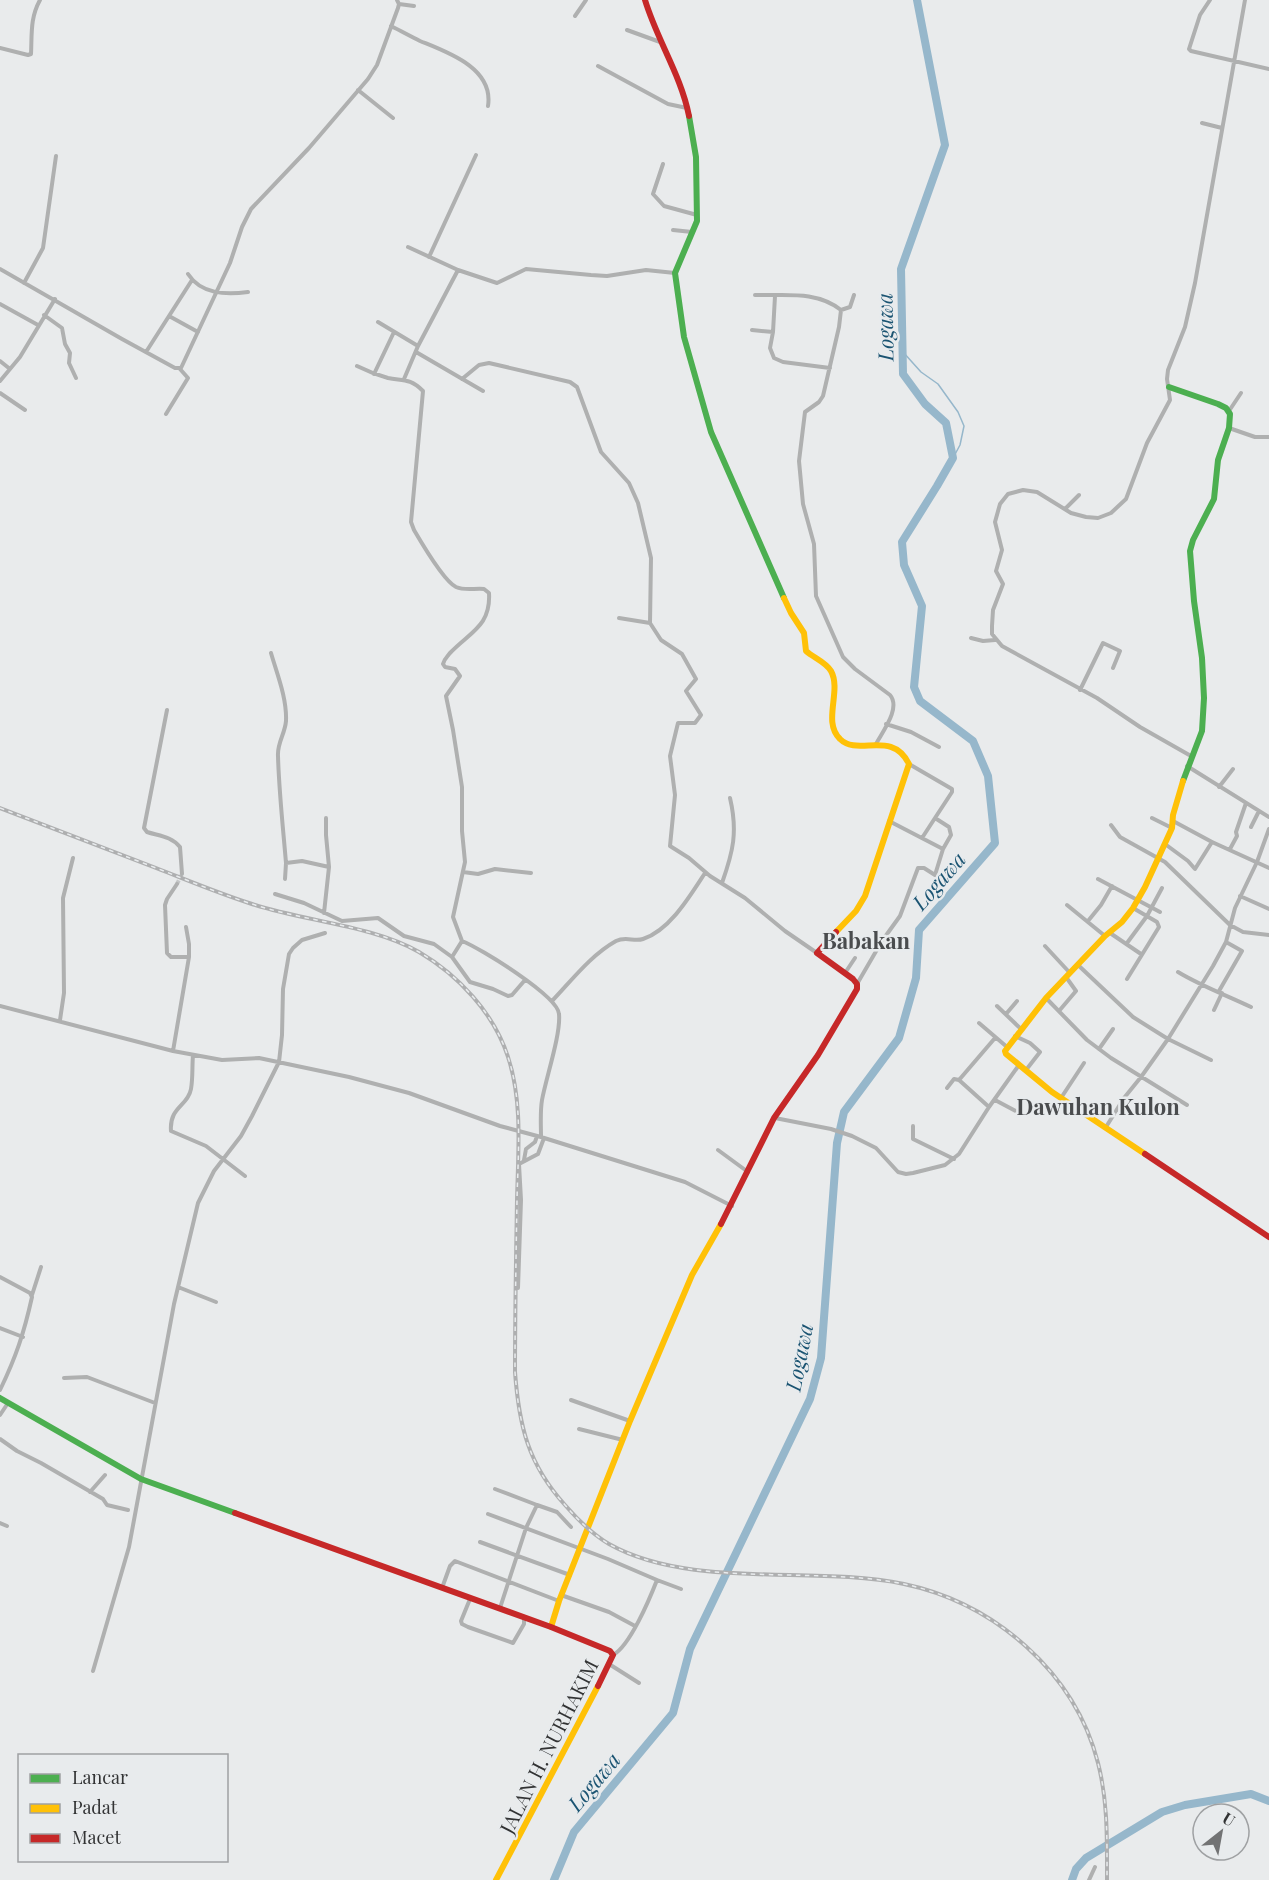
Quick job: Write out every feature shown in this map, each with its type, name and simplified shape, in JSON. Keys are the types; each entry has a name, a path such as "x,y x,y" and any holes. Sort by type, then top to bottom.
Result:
{"main road":[{"path":"551,1627 560,1598 630,1421 692,1275 732,1206 774,1118 818,1055 857,989 857,984 845,973 817,953 862,902 909,764 906,756 898,749 876,745 847,744 834,734 835,685 833,674 830,668 806,651 804,633 791,613 711,432 699,398 684,337 675,273 698,215 695,186 696,157 687,108 675,73 652,24 645,0"},
{"path":"1169,387 1218,404 1230,414 1229,428 1218,460 1214,499 1193,540 1190,551 1205,686 1202,731 1187,766 1165,844 1138,901 1046,998 1007,1047 1006,1054 1061,1098 1269,1237"},
{"name":"JALAN H. NURHAKIM","path":"0,1398 141,1479 607,1649 613,1655 609,1664 496,1880"}],"street":[{"path":"0,48 31,54 31,25 39,0"},
{"path":"575,16 586,0"},
{"path":"1210,0 1200,15 1189,49 1269,69"},
{"path":"1191,756 1080,690 1012,653 995,640 992,634 992,617 1003,584 996,571 1002,550 995,528 1000,504 1008,494 1015,490 1037,492 1065,509 1086,517 1098,518 1120,507 1132,487 1148,443 1169,405 1171,396 1167,379 1168,370 1185,327 1195,283 1245,0"},
{"path":"180,369 230,263 242,227 251,209 309,148 368,79 377,65 398,2 414,6"},
{"path":"391,26 460,58 485,83 489,97 488,106"},
{"path":"627,30 661,42"},
{"path":"598,66 668,104 687,108"},
{"path":"358,90 393,118"},
{"path":"1203,123 1222,128"},
{"path":"429,257 476,155"},
{"path":"24,283 43,248 56,156"},
{"path":"663,164 653,194 664,206 698,215"},
{"path":"673,230 693,232"},
{"path":"408,247 458,270 497,283 526,269 591,276 646,270 675,273"},
{"path":"0,269 180,369 188,378 166,414"},
{"path":"404,379 418,346 458,270"},
{"path":"188,274 192,280 216,293 248,292"},
{"path":"146,352 192,280"},
{"path":"755,295 812,296 825,300 841,310"},
{"path":"841,310 850,307 854,295"},
{"path":"775,296 770,348 774,358 783,362 830,368"},
{"path":"0,381 20,357 55,299"},
{"path":"1,306 38,325"},
{"path":"841,310 830,368 821,400 805,412 798,452 803,504 814,551 816,596 843,657 893,698 894,707 876,745"},
{"path":"44,315 62,328 65,344 70,353 69,363 76,378"},
{"path":"169,316 198,332"},
{"path":"378,322 418,346"},
{"path":"752,330 773,332"},
{"path":"374,374 394,332"},
{"path":"416,352 483,391"},
{"path":"0,361 10,369"},
{"path":"462,378 479,365 489,363 570,382 577,387 601,452 628,483 638,503 651,558 650,623 661,640 682,654 696,679 686,692 701,715 695,723 678,723 670,756 675,795 669,844 672,849 745,898 785,931 817,953"},
{"path":"357,366 392,379 404,379 418,387 423,393 411,522 444,575 454,585 467,589 484,589 489,593 489,610 477,630 467,636 443,661 445,667 455,669 460,676 446,696 462,788 465,862 453,917 462,941 482,950 552,1000 557,1007 559,1017 542,1100 538,1154 519,1164 521,1200 518,1287"},
{"path":"0,393 25,410"},
{"path":"1229,411 1241,393"},
{"path":"1229,428 1255,437 1269,437"},
{"path":"1065,509 1079,495"},
{"path":"620,618 650,623"},
{"path":"971,638 983,641 995,640"},
{"path":"1080,690 1103,643 1120,651 1113,668"},
{"path":"271,652 283,695 286,717 284,733 278,749 279,797 286,863 285,879"},
{"path":"167,710 144,828 147,832 163,836 178,844 182,874"},
{"path":"886,724 915,734 939,747"},
{"path":"909,764 952,789 922,838"},
{"path":"1187,766 1269,817"},
{"path":"1219,787 1233,768"},
{"path":"722,883 734,842 735,825 730,798"},
{"path":"1230,849 1237,836 1236,832 1246,803"},
{"path":"1251,827 1259,811"},
{"path":"324,913 329,867 327,818"},
{"path":"857,984 882,941 900,916 918,868 924,868 935,875 943,849 951,835 950,830 935,818"},
{"path":"1152,818 1230,849 1269,868"},
{"path":"889,821 943,849"},
{"path":"1111,825 1120,837 1159,858 1230,925 1243,932 1269,935"},
{"path":"1106,1127 1124,1098 1168,1039 1226,942 1240,896 1257,862 1269,829"},
{"path":"1165,844 1195,869 1199,867 1212,842"},
{"path":"60,1020 64,993 63,898 74,858"},
{"path":"286,863 302,861 329,867"},
{"path":"463,872 478,874 495,868 531,873"},
{"path":"552,1000 590,960 615,942 624,938 641,939 662,927 689,898 705,873"},
{"path":"1098,879 1160,912"},
{"path":"177,884 166,902 167,953 171,957 189,957"},
{"path":"1088,921 1112,886"},
{"path":"1127,943 1147,916 1162,888"},
{"path":"275,894 304,903 347,922 378,918 404,936 434,944 452,957 470,982 508,996 511,996 525,980"},
{"path":"1240,896 1269,909"},
{"path":"1066,905 1107,934 1127,943 1141,954"},
{"path":"1126,979 1159,927 1157,922 1132,908"},
{"path":"173,1051 189,957 186,927"},
{"path":"93,1671 129,1547 178,1287 198,1203 209,1179 241,1136 279,1062 283,989 289,954 302,940 325,933"},
{"path":"452,957 462,941"},
{"path":"1214,1010 1220,992 1242,951 1226,942"},
{"path":"1045,946 1068,975 1076,991 1059,1011"},
{"path":"845,973 855,958"},
{"path":"1078,965 1133,1017 1168,1039 1211,1060"},
{"path":"1178,972 1201,986 1220,992 1251,1007"},
{"path":"1046,998 1080,1035 1187,1105"},
{"path":"1006,1014 1017,1001"},
{"path":"0,1006 173,1051 222,1060 252,1058 279,1062 409,1093 500,1126 685,1182 732,1206"},
{"path":"997,1006 1021,1029"},
{"path":"979,1023 1007,1047"},
{"path":"1099,1048 1113,1029"},
{"path":"1015,1036 1030,1043 1040,1052 1026,1070"},
{"path":"959,1080 995,1038"},
{"path":"194,1055 191,1091 175,1111 170,1129 176,1134 206,1146 246,1176"},
{"path":"1061,1098 1084,1063"},
{"path":"774,1118 831,1129 852,1136 876,1148 893,1169 901,1174 913,1173 941,1166 954,1159 1020,1065"},
{"path":"947,1088 954,1079 959,1080 989,1107"},
{"path":"994,1100 1023,1115"},
{"path":"913,1126 913,1139 954,1159"},
{"path":"524,1160 526,1149 541,1137"},
{"path":"718,1150 749,1173"},
{"path":"0,1390 23,1336 40,1267"},
{"path":"0,1277 32,1295"},
{"path":"178,1287 216,1302"},
{"path":"0,1328 23,1336"},
{"path":"64,1378 87,1377 155,1403"},
{"path":"571,1400 630,1421"},
{"path":"0,1415 8,1403"},
{"path":"579,1429 623,1440"},
{"path":"0,1439 104,1500 107,1505 128,1510"},
{"path":"90,1492 105,1474"},
{"path":"495,1489 557,1512 572,1527"},
{"path":"499,1610 526,1528 537,1505"},
{"path":"488,1514 681,1589"},
{"path":"0,1523 7,1526"},
{"path":"480,1542 570,1575"},
{"path":"442,1588 454,1561 507,1582 609,1612 635,1626"},
{"path":"613,1655 620,1650 635,1626 657,1580"},
{"path":"470,1599 461,1622 464,1626 513,1643 524,1624 524,1618"},
{"path":"609,1664 639,1683"},
{"path":"1089,1880 1095,1867"}],"waterway":[{"name":"Logawa","path":"554,1880 574,1832 673,1713 690,1649 810,1399 821,1358 837,1143 844,1112 899,1038 916,978 919,930 995,843 988,776 973,741 920,701 914,687 922,606 904,565 902,542 953,458 946,423 925,404 903,374 901,269 945,145 917,0"},
{"path":"903,352 921,372 938,384 958,412 964,426 960,445 953,458"},
{"path":"1072,1880 1076,1869 1086,1858 1162,1812 1185,1805 1251,1794 1269,1801"}],"tunnel":[{"path":"177,884 182,874"}],"railway":[{"path":"0,808 237,899 269,909 380,935 419,952 461,984 494,1025 513,1074 518,1110 515,1372 519,1410 528,1443 542,1475 552,1490 597,1536 641,1558 677,1567 714,1572 831,1576 904,1584 937,1593 969,1607 999,1625 1026,1646 1050,1671 1071,1699 1087,1730 1098,1763 1104,1792 1107,1880"}],"traffic: fast":[{"path":"689,116 696,157 697,221 675,273 684,337 711,432 784,598"},
{"path":"1169,387 1218,404 1226,408 1230,414 1229,428 1218,460 1214,499 1193,540 1190,551 1202,658 1204,698 1202,731 1183,781"},
{"path":"0,1398 141,1479 235,1513"}],"traffic: slow":[{"path":"784,598 804,633 806,651 831,671 835,688 833,724 840,739 856,746 884,745 894,748 909,764 865,896 856,911 836,932"},
{"path":"1145,1154 1052,1092 1005,1051 1046,998 1105,936 1122,922 1133,908 1172,828 1173,815 1183,781"},
{"path":"551,1627 559,1601 630,1421 692,1275 721,1224"},
{"path":"496,1880 598,1686"}],"traffic: jam":[{"path":"645,0 675,72 689,116"},
{"path":"721,1224 774,1118 818,1055 857,989 857,984 853,979 817,953 836,932"},
{"path":"1145,1154 1269,1237"},
{"path":"235,1513 551,1627 610,1651 613,1655 598,1686"}],"district":[{"name":"Babakan","path":"866,940"},
{"name":"Dawuhan Kulon","path":"1098,1106"}]}
